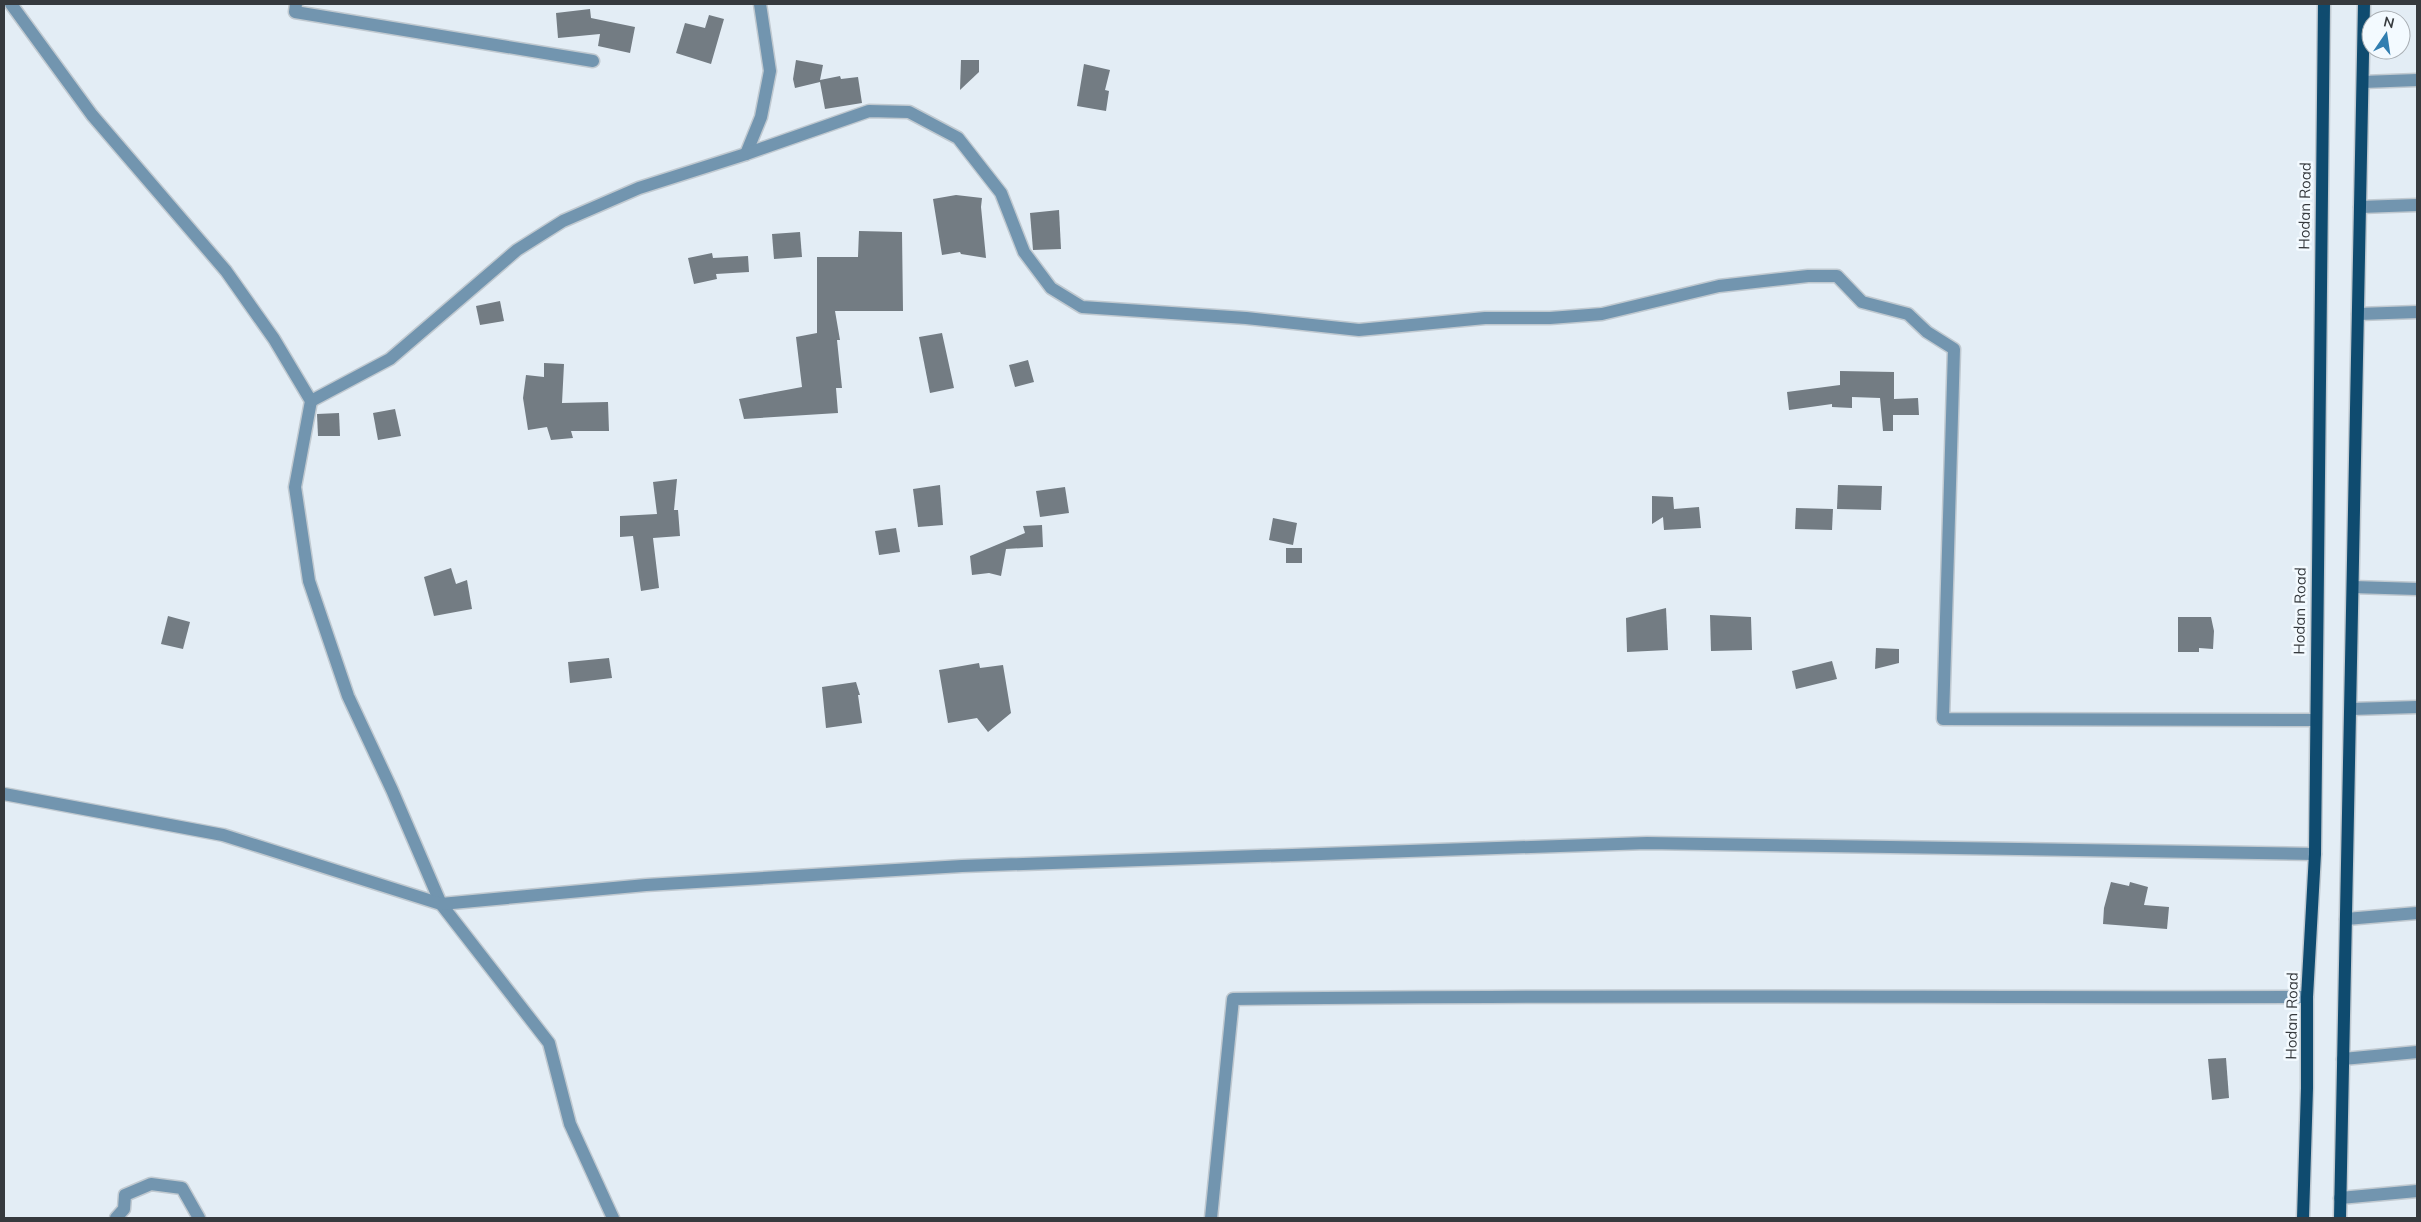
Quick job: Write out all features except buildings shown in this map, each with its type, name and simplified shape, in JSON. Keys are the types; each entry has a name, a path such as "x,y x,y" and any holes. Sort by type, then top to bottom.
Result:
{"main road":[{"name":"Hodan Road","path":"2303,1218 2307,1088 2307,997 2315,854 2324,4"},
{"path":"2340,1218 2364,4"}],"street":[{"path":"11,4 92,115 226,271 274,340 311,401 295,487 309,580 348,696 392,790 441,904 549,1044 570,1124 613,1218"},
{"path":"296,4 296,12 593,61"},
{"path":"746,154 761,118 770,71 760,4"},
{"path":"2363,82 2417,80"},
{"path":"311,401 390,359 517,250 563,221 639,188 746,154 869,111 909,112 958,138 1002,193 1024,252 1051,288 1082,307 1246,318 1358,330 1485,318 1550,318 1602,314 1719,286 1808,276 1837,276 1862,302 1908,314 1927,332 1954,349 1943,718 2315,720"},
{"path":"2360,207 2417,205"},
{"path":"2358,314 2417,312"},
{"path":"2353,587 2417,589"},
{"path":"2350,709 2417,707"},
{"path":"4,794 223,835 441,904 646,885 962,866 1637,843 2315,854"},
{"path":"2346,919 2417,913"},
{"path":"1211,1218 1233,1000 1467,996 1843,998 2307,997"},
{"path":"2343,1058 2417,1052"},
{"path":"116,1218 124,1208 125,1195 150,1184 182,1188 199,1218"},
{"path":"2340,1198 2417,1191"}]}
